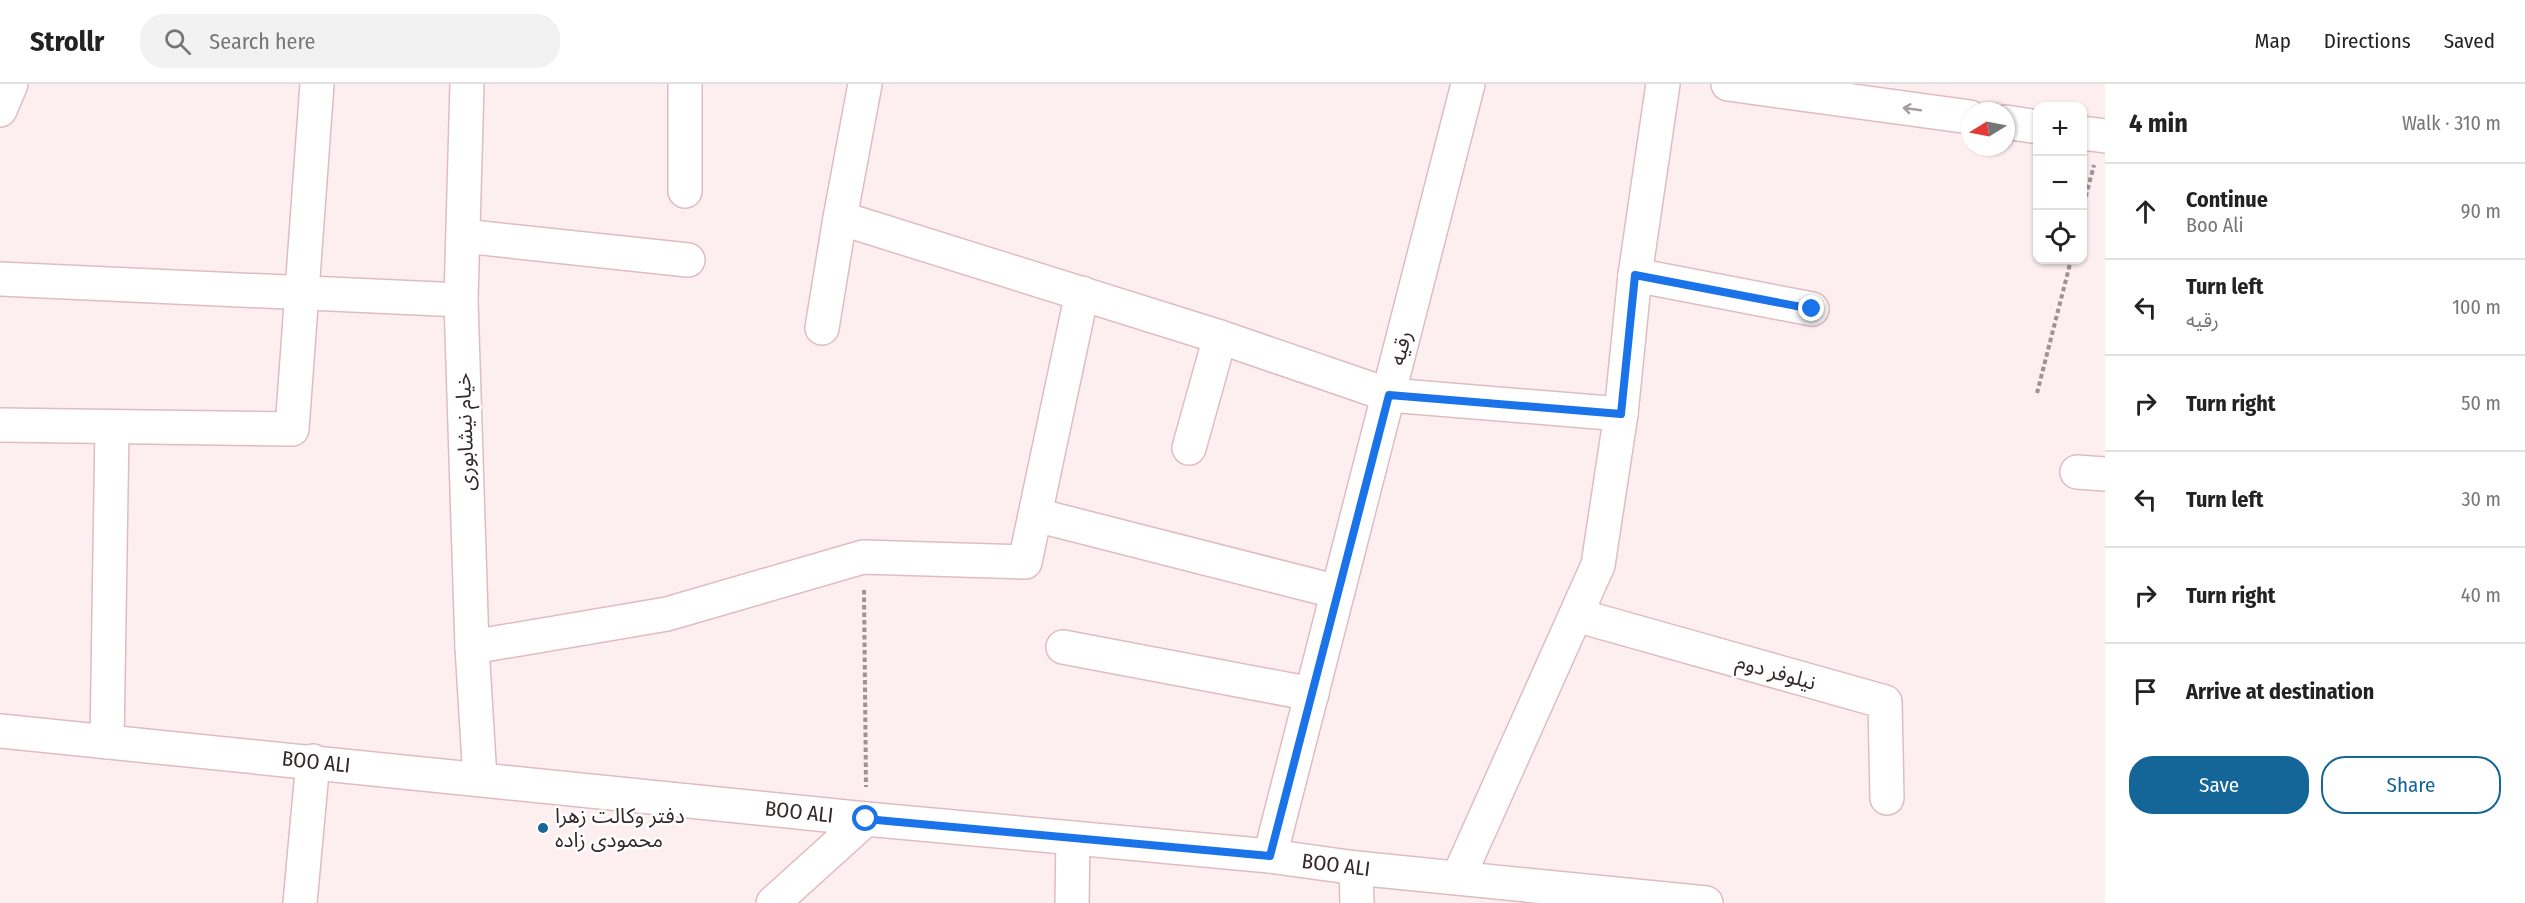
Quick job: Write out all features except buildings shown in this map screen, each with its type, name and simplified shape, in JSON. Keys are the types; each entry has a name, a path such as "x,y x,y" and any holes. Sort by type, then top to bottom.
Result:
{"street":[{"path":"0,110 11,84"},
{"path":"0,425 292,429 317,84"},
{"name":"خیام نیشابوری","path":"467,84 461,300 472,647 480,779"},
{"path":"685,84 685,191"},
{"path":"822,328 865,84"},
{"name":"رقیه","path":"1270,856 1468,84"},
{"path":"1458,878 1598,565 1621,414 1635,275 1663,84"},
{"path":"1728,84 1961,116"},
{"path":"2015,123 2033,126"},
{"path":"840,218 1220,337 1389,395 1621,414"},
{"path":"462,236 688,260"},
{"path":"1635,275 1812,309"},
{"path":"0,279 303,291 461,300"},
{"path":"472,647 667,614 863,556 1025,562 1082,293"},
{"path":"1189,448 1220,337"},
{"path":"107,742 112,427"},
{"path":"1036,515 1338,592"},
{"name":"نیلوفر دوم","path":"1576,615 1885,702 1887,798"},
{"path":"1063,647 1312,694"},
{"name":"BOO ALI","path":"0,731 866,819 1270,856 1356,868 1706,903"},
{"path":"300,903 313,761"},
{"path":"773,903 866,819"},
{"path":"1072,903 1073,838"},
{"path":"1356,868 1357,903"}],"path":[{"path":"2082,210 2096,135"},
{"path":"2037,393 2069,264"},
{"path":"863,556 866,819"}],"place":[{"name":"دفتر وکالت زهرا محمودی زاده","path":"543,828"}],"route":[{"path":"866,819 1270,856 1389,395 1621,414 1635,275 1812,309"}]}
